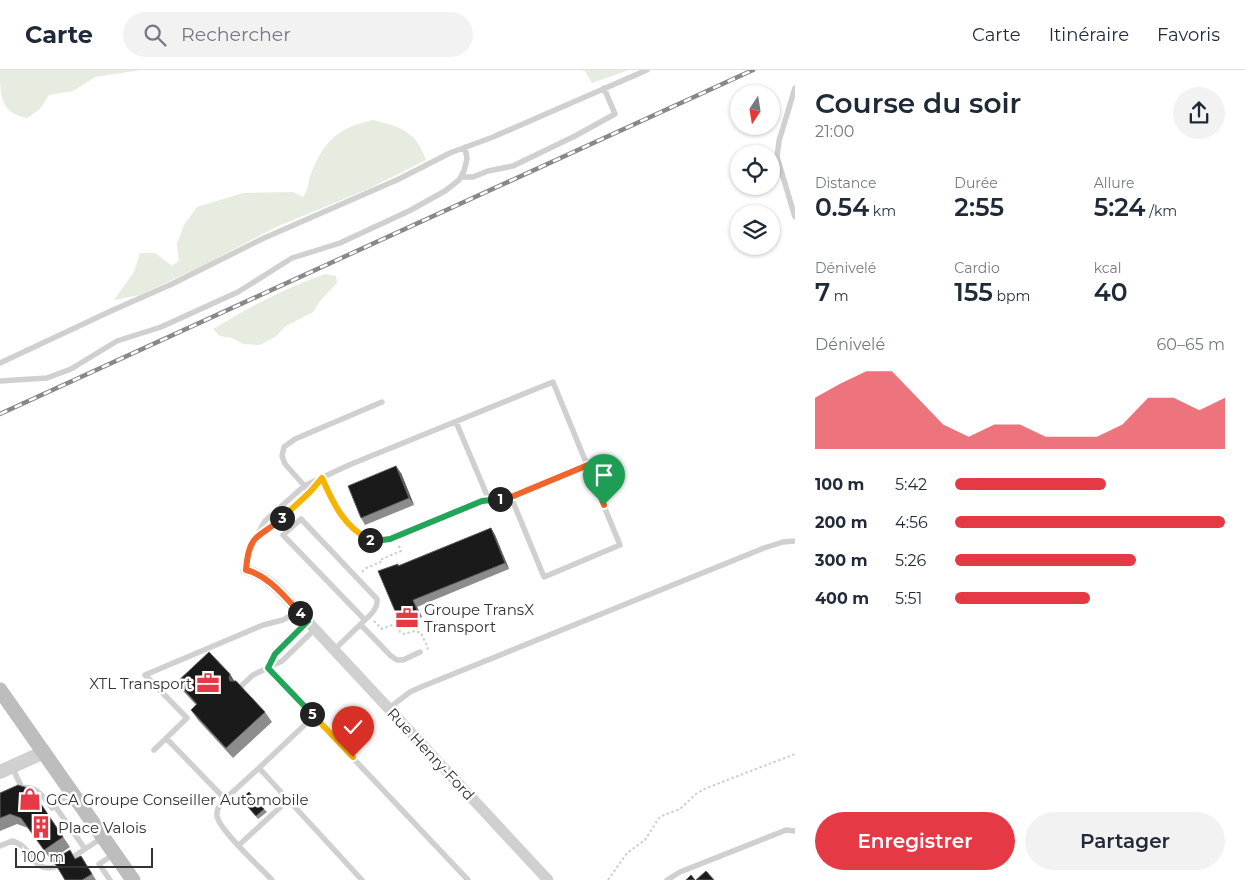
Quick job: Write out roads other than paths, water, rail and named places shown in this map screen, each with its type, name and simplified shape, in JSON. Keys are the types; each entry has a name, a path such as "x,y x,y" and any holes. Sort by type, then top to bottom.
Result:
{"main road":[{"path":"0,690 115,854 130,879"}],"street":[{"name":"Rue Henry-Ford","path":"246,570 255,572 267,580 298,611 548,880"},
{"path":"6,770 44,752"}],"lane":[{"path":"0,363 111,310 172,284 262,239 383,186 450,152 493,137 647,70"},
{"path":"462,177 473,177 488,171 513,166 616,114 604,88"},
{"path":"795,88 779,141 777,157 795,218"},
{"path":"0,381 47,378 71,369 117,341 153,330 238,292 292,258 340,243 409,211 444,191 462,177 467,159 465,147"},
{"path":"246,570 248,553 265,522 304,486 553,382 620,545 544,577 511,497"},
{"path":"310,492 282,459 282,451 286,444 382,402"},
{"path":"456,422 489,500"},
{"path":"322,478 335,506 346,521 370,540 376,541 395,536 482,501 511,497 588,465"},
{"path":"256,538 272,528 322,478"},
{"path":"334,650 363,622 378,603 376,596 300,518 283,535 363,622 397,660 400,661 422,652"},
{"path":"389,708 420,687 764,548 783,542 795,541"},
{"path":"154,750 187,718 145,675 263,625 283,620 298,611"},
{"path":"268,668 275,654 311,625"},
{"path":"240,687 253,675 282,661 311,625"},
{"path":"268,668 468,880"},
{"path":"272,880 222,826 216,814 217,809 314,716"},
{"path":"166,738 226,799"},
{"path":"258,768 362,880"},
{"path":"6,770 22,788"},
{"path":"15,791 30,787 36,789 52,808 73,794"},
{"path":"239,845 288,800"},
{"path":"55,806 85,849"},
{"path":"667,880 680,872 786,830 795,830"},
{"path":"0,846 12,841 21,845 26,848 36,866 46,870 58,867 103,837"},
{"path":"110,880 99,864 115,854"}],"railway":[{"path":"0,414 753,70"}],"place":[{"name":"Groupe TransX Transport","path":"407,618"},
{"name":"XTL Transport","path":"208,683"},
{"name":"GCA Groupe Conseiller Automobile","path":"30,799"},
{"name":"Place Valois","path":"41,827"}]}
